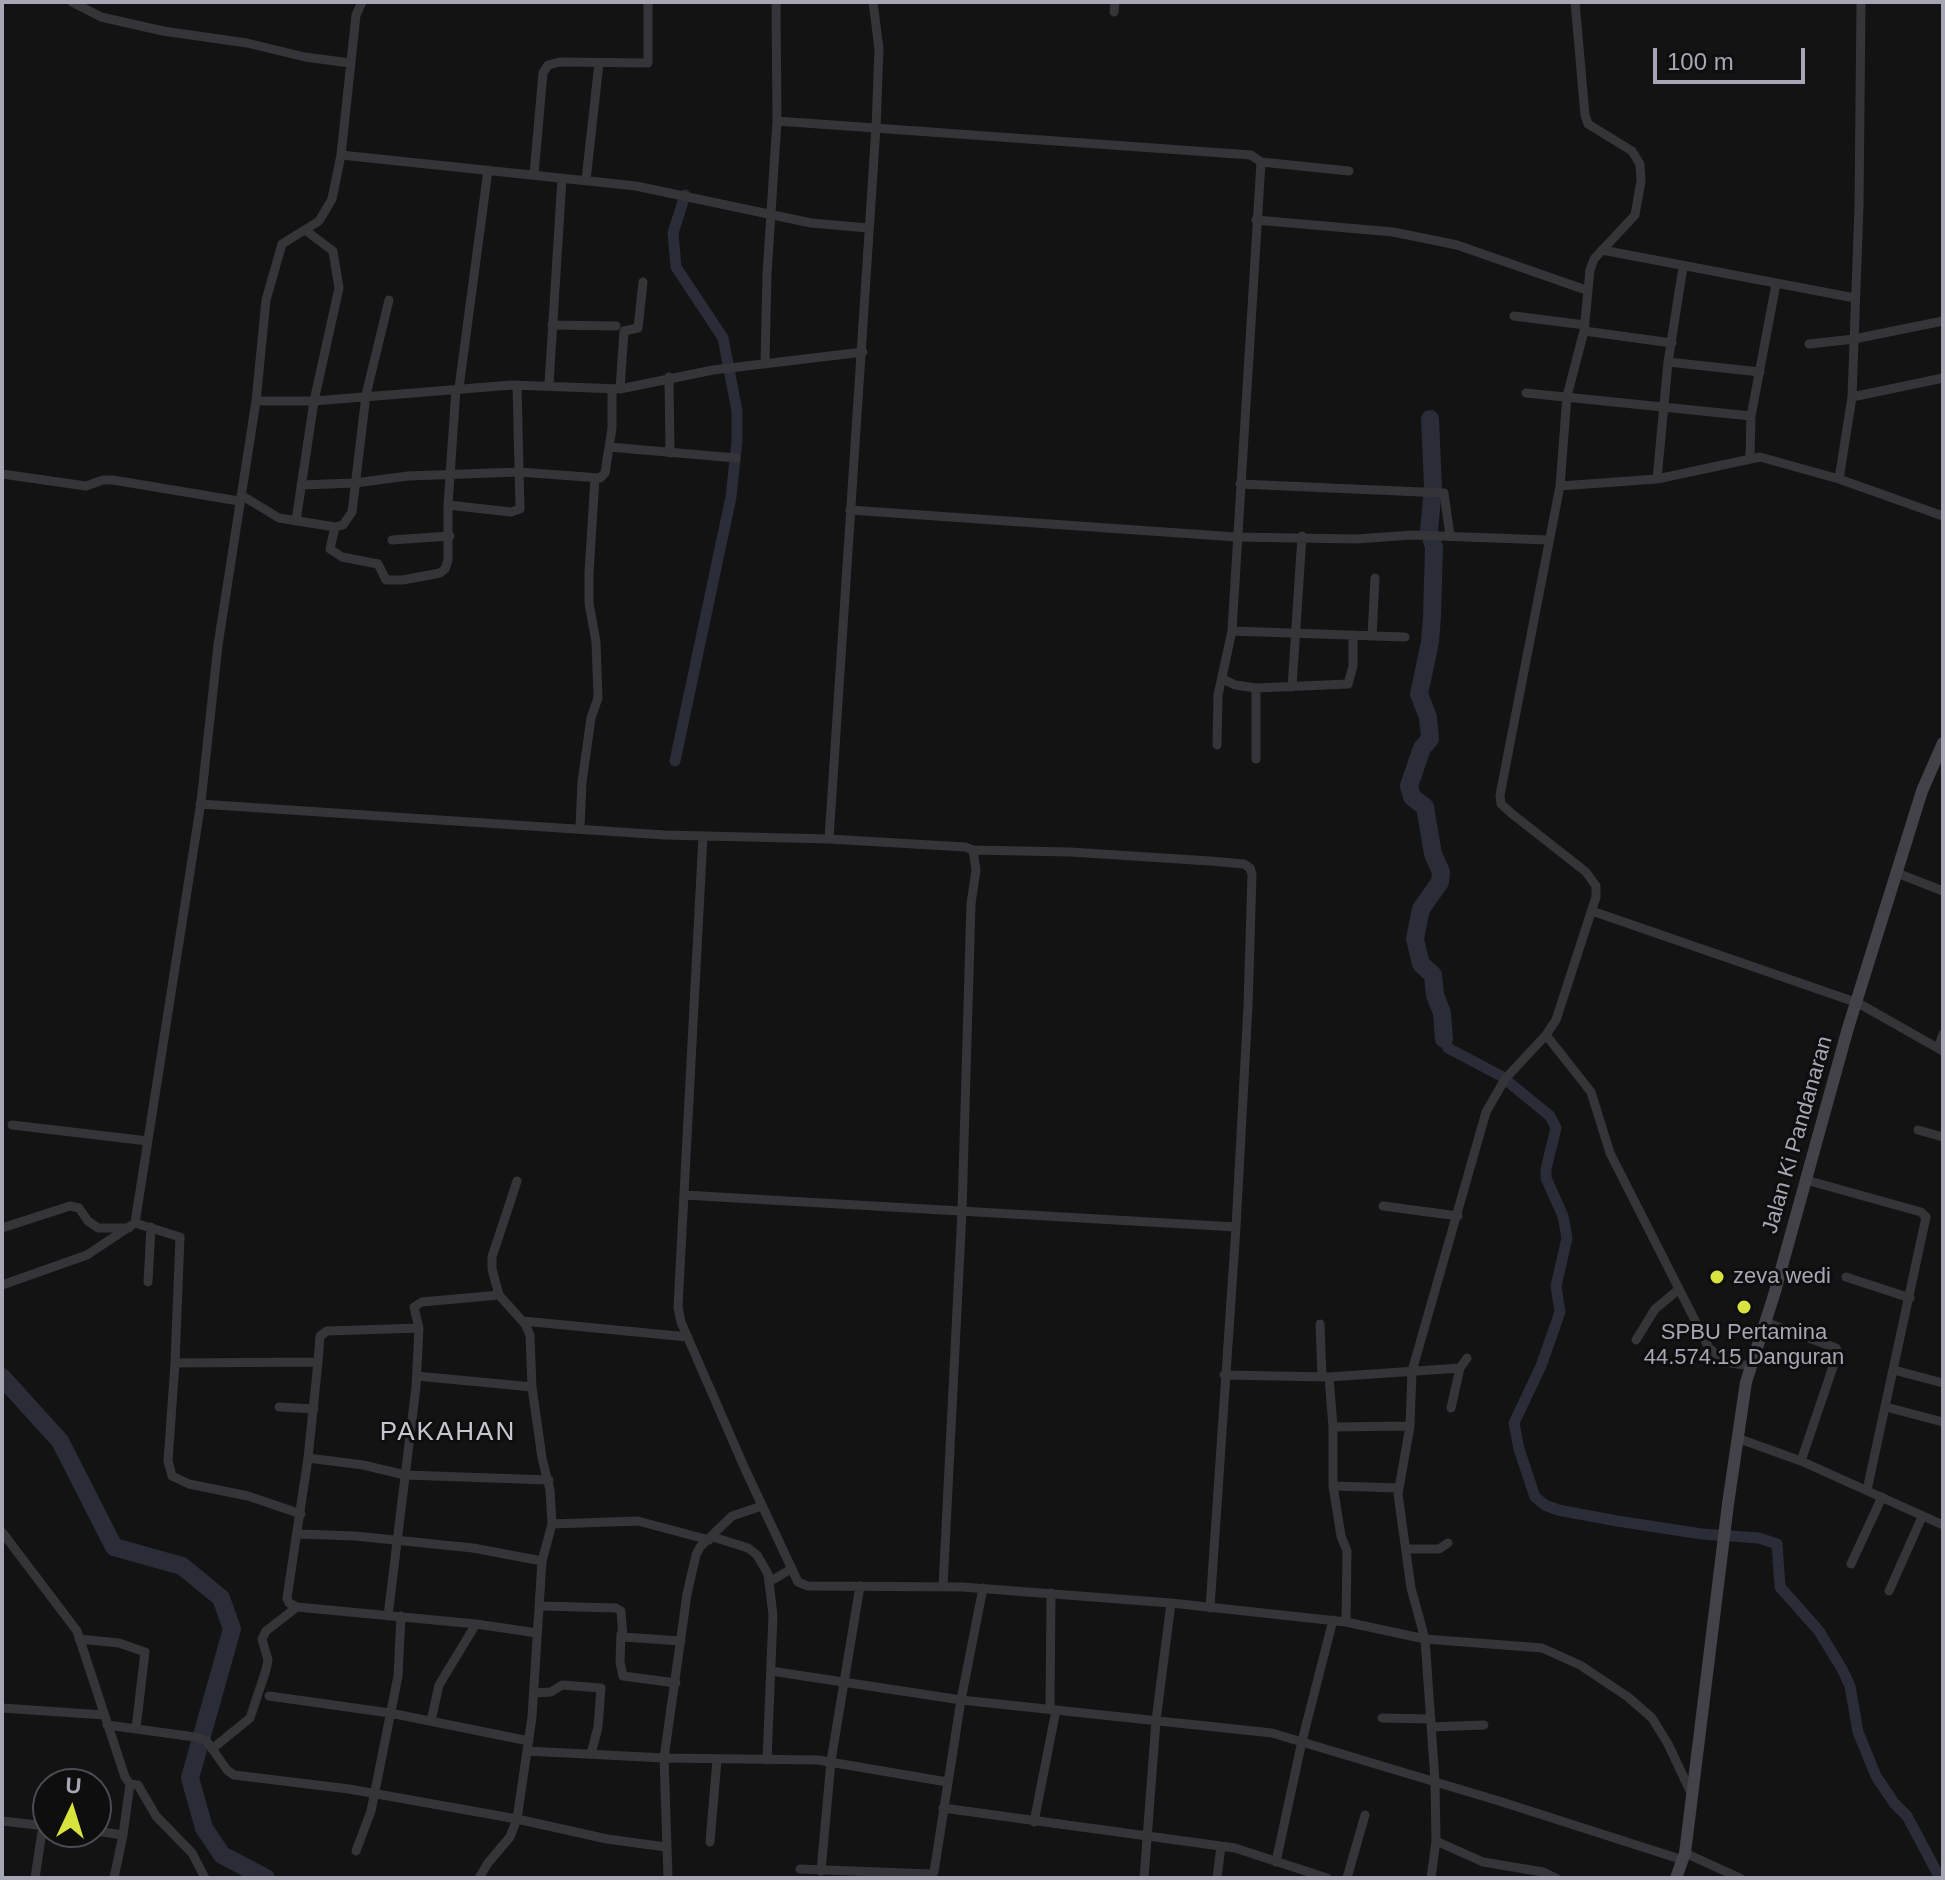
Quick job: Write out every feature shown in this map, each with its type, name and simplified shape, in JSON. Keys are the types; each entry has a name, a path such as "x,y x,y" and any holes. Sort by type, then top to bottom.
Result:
{"main road":[{"name":"Jalan Ki Pandanaran","path":"1676,1878 1684,1857 1737,1438 1751,1366 1848,1028 1922,791 1941,752"}],"street":[{"path":"72,2 101,17 163,31 350,63"},
{"path":"2,1285 87,1255 132,1225 148,1141 200,804 218,645 256,401 266,300 282,244 319,221 332,199 341,155 356,15 362,2"},
{"path":"534,174 543,73 548,65 560,62 648,63 648,2"},
{"path":"765,364 767,274 777,121 776,2"},
{"path":"829,839 876,127 879,49 873,2"},
{"path":"1431,1878 1436,1841 1435,1781 1425,1639 1411,1588 1399,1488 1410,1426 1412,1371 1486,1112 1505,1079 1556,1020 1597,889 1586,872 1501,804 1500,795 1560,486 1567,396 1584,328 1586,290 1594,259 1635,215 1640,197 1640,164 1632,151 1588,124 1585,115 1575,2"},
{"path":"1839,479 1852,397 1859,207 1861,2"},
{"path":"586,180 599,63"},
{"path":"777,121 1251,155 1261,162 1349,171"},
{"path":"341,155 586,180 658,190 811,223 868,228"},
{"path":"1217,745 1218,695 1232,631 1261,162"},
{"path":"335,527 330,549 338,556 378,564 386,580 440,573 445,569 450,536 448,475 488,170"},
{"path":"549,384 562,178"},
{"path":"1256,220 1393,232 1457,245 1586,290"},
{"path":"296,521 314,401 339,288 333,251 305,230"},
{"path":"1602,250 1855,298"},
{"path":"1657,479 1668,362 1683,267"},
{"path":"301,485 355,483 408,476 519,472 595,478 605,473 624,331 638,328 643,282"},
{"path":"1750,457 1751,416 1776,284"},
{"path":"2,474 86,486 113,480 240,498 279,518 335,527 349,520 366,395 389,300"},
{"path":"1514,316 1672,343"},
{"path":"1809,344 1854,339 1943,321"},
{"path":"552,325 616,326"},
{"path":"256,401 314,401 517,385 616,389 669,377 863,352"},
{"path":"1668,362 1760,372"},
{"path":"669,377 670,453"},
{"path":"1852,397 1943,378"},
{"path":"448,505 517,511 521,501 517,385"},
{"path":"1526,393 1751,416"},
{"path":"609,447 736,458"},
{"path":"1560,486 1657,479 1750,457 1766,458 1839,479 1943,516"},
{"path":"580,827 582,782 591,718 598,698 598,664 589,603 595,478"},
{"path":"1240,484 1444,493 1447,497 1445,535"},
{"path":"850,510 1236,537 1356,539 1445,535 1548,540"},
{"path":"392,540 450,536"},
{"path":"1292,687 1302,536"},
{"path":"1372,636 1375,578"},
{"path":"1232,631 1405,637"},
{"path":"1223,679 1235,685 1256,688 1348,684 1353,666 1353,635"},
{"path":"1256,688 1256,759"},
{"path":"200,804 703,836 829,839 973,850 1117,855 1244,864 1250,868 1248,1006 1210,1608"},
{"path":"703,836 678,1307 688,1337 798,1582 808,1586 983,1588 1171,1603 1333,1620 1425,1639 1542,1648 1580,1665 1628,1697 1655,1722 1692,1795"},
{"path":"943,1587 962,1211 971,904 976,870 973,850"},
{"path":"1897,873 1943,891"},
{"path":"1592,911 1858,1003 1940,1050 1943,1034"},
{"path":"1546,1035 1591,1092 1610,1153 1712,1353 1725,1362 1751,1366"},
{"path":"12,1125 148,1141"},
{"path":"1918,1130 1943,1137"},
{"path":"1806,1180 1925,1214 1924,1233 1867,1490"},
{"path":"479,1878 510,1837 517,1819 534,1693 542,1561 552,1524 549,1480 542,1458 532,1387 530,1335 523,1321 499,1295 492,1269 492,1257 517,1181"},
{"path":"684,1195 1236,1227"},
{"path":"2,1228 70,1206 79,1208 88,1221 98,1228 132,1225 178,1235 181,1240 168,1461 172,1476 189,1484 248,1496 301,1514"},
{"path":"1383,1206 1458,1216"},
{"path":"148,1282 151,1227"},
{"path":"1846,1277 1910,1298"},
{"path":"1636,1340 1655,1309 1678,1290"},
{"path":"388,1616 417,1376 419,1328 413,1310 418,1303 499,1295"},
{"path":"523,1321 688,1337"},
{"path":"1765,1322 1838,1350 1801,1461"},
{"path":"1320,1324 1333,1427 1333,1486 1341,1536 1347,1551 1346,1622"},
{"path":"419,1328 327,1331 320,1336 301,1514 287,1598 297,1607 537,1633"},
{"path":"1451,1408 1460,1368 1467,1358"},
{"path":"175,1363 318,1362"},
{"path":"1224,1375 1325,1377 1460,1368"},
{"path":"1894,1370 1943,1383"},
{"path":"417,1376 532,1387"},
{"path":"279,1407 314,1409"},
{"path":"1886,1407 1943,1422"},
{"path":"1333,1427 1410,1426"},
{"path":"1737,1438 1801,1461 1943,1525"},
{"path":"308,1458 363,1465 405,1475 549,1480"},
{"path":"1333,1486 1399,1488"},
{"path":"1851,1564 1882,1497"},
{"path":"668,1878 664,1758 687,1594 696,1555 700,1547 732,1516 762,1506"},
{"path":"1889,1591 1922,1517"},
{"path":"552,1524 646,1522 736,1543 757,1555 768,1574 773,1615 767,1760"},
{"path":"2,1532 70,1620 110,1722 118,1761 132,1784 114,1878"},
{"path":"297,1534 473,1548 542,1561"},
{"path":"1406,1549 1439,1549 1448,1543"},
{"path":"769,1582 791,1569"},
{"path":"821,1871 831,1761 860,1586"},
{"path":"800,1869 926,1876 934,1872 961,1700 983,1588"},
{"path":"1034,1822 1053,1710 1051,1593"},
{"path":"1144,1878 1156,1721 1171,1603"},
{"path":"541,1606 619,1609 623,1676 676,1683"},
{"path":"209,1744 250,1718 268,1660 262,1639 266,1631 297,1607"},
{"path":"356,1851 374,1794 398,1676 401,1616"},
{"path":"1276,1862 1302,1741 1333,1620"},
{"path":"431,1721 439,1685 476,1624"},
{"path":"621,1634 627,1638 681,1641"},
{"path":"79,1639 119,1643 145,1652 136,1728"},
{"path":"771,1671 961,1700 1272,1733 1684,1857 1740,1878"},
{"path":"534,1693 551,1692 562,1685 601,1688 598,1727 591,1754"},
{"path":"269,1696 390,1713 528,1746 591,1754 831,1761 947,1782"},
{"path":"2,1708 195,1737 209,1744 234,1775 374,1794 517,1819 607,1839 666,1847"},
{"path":"1382,1718 1484,1725"},
{"path":"710,1842 717,1760"},
{"path":"132,1784 138,1785 156,1816 192,1853 205,1878"},
{"path":"943,1808 1221,1846 1254,1853 1327,1878"},
{"path":"1347,1878 1365,1815"},
{"path":"2,1821 32,1824"},
{"path":"112,1833 123,1835"},
{"path":"1436,1841 1483,1862 1534,1870 1556,1878"},
{"path":"1217,1878 1221,1846"},
{"path":"35,1878 41,1848"}],"waterway":[{"path":"675,761 731,497 737,441 737,411 723,338 676,267 673,233 685,195"},
{"path":"1430,419 1433,487 1429,531 1434,547 1432,616 1419,694 1428,717 1430,739 1422,748 1409,786 1412,797 1425,807 1433,854 1441,872 1440,882 1421,909 1415,939 1421,964 1433,975 1435,995 1442,1013 1444,1039"},
{"path":"1444,1039 1448,1048 1501,1076 1550,1116 1556,1128 1546,1178 1563,1216 1567,1238 1556,1286 1560,1312 1541,1366 1514,1423 1535,1497 1558,1510 1702,1534 1759,1538 1777,1544 1780,1587 1819,1631 1842,1669 1850,1686 1858,1732 1876,1776 1907,1816 1940,1878"},
{"path":"2,1377 60,1441 114,1547 182,1566 221,1598 232,1629 190,1778 204,1828 222,1855 266,1878"}],"place":[{"name":"zeva wedi","path":"1717,1277"},
{"name":"SPBU Pertamina 44.574.15 Danguran","path":"1744,1307"}],"district":[{"name":"PAKAHAN","path":"448,1433"}]}
